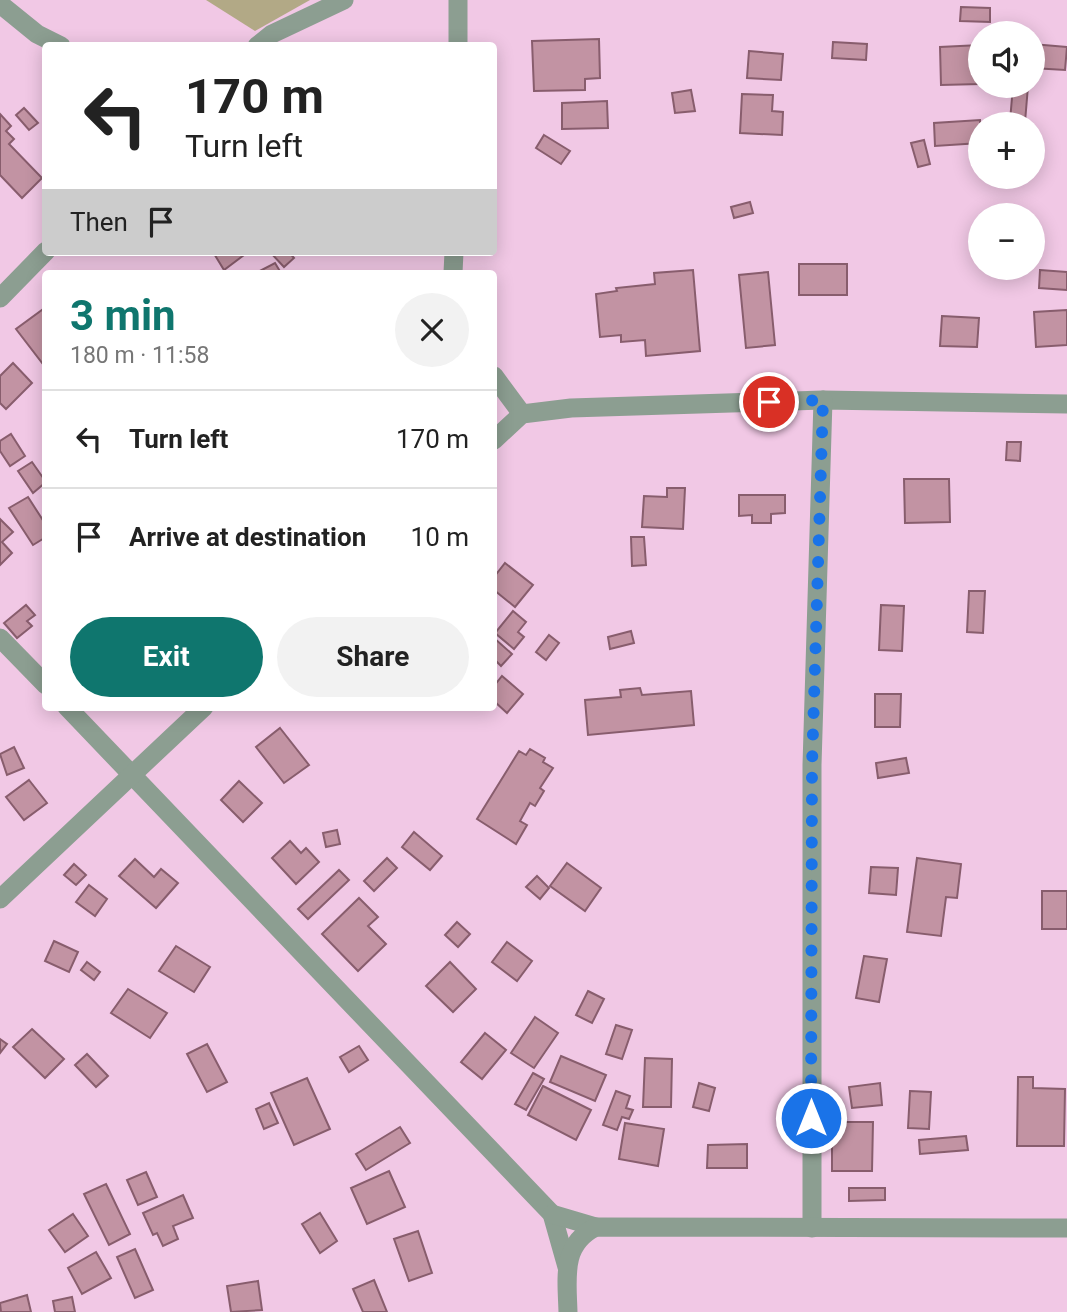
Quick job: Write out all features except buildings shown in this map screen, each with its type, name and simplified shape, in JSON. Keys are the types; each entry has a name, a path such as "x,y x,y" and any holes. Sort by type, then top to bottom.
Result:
{"street":[{"path":"262,42 272,34 344,0"},
{"path":"458,0 458,42"},
{"path":"0,4 37,34 53,42"},
{"path":"0,298 42,255"},
{"path":"497,380 522,414"},
{"path":"812,1228 812,765 823,400"},
{"path":"497,437 522,414 635,405 823,400 1067,404"},
{"path":"0,638 42,681"},
{"path":"71,711 552,1214 567,1267 568,1312"},
{"path":"0,899 200,711"},
{"path":"552,1214 596,1227 1067,1228"},
{"path":"567,1267 573,1246 596,1227"}],"shaded area":[{"path":"206,0 310,0 255,31"}],"route":[{"path":"769,402 823,400 821,558 812,765 811,1118"}]}
